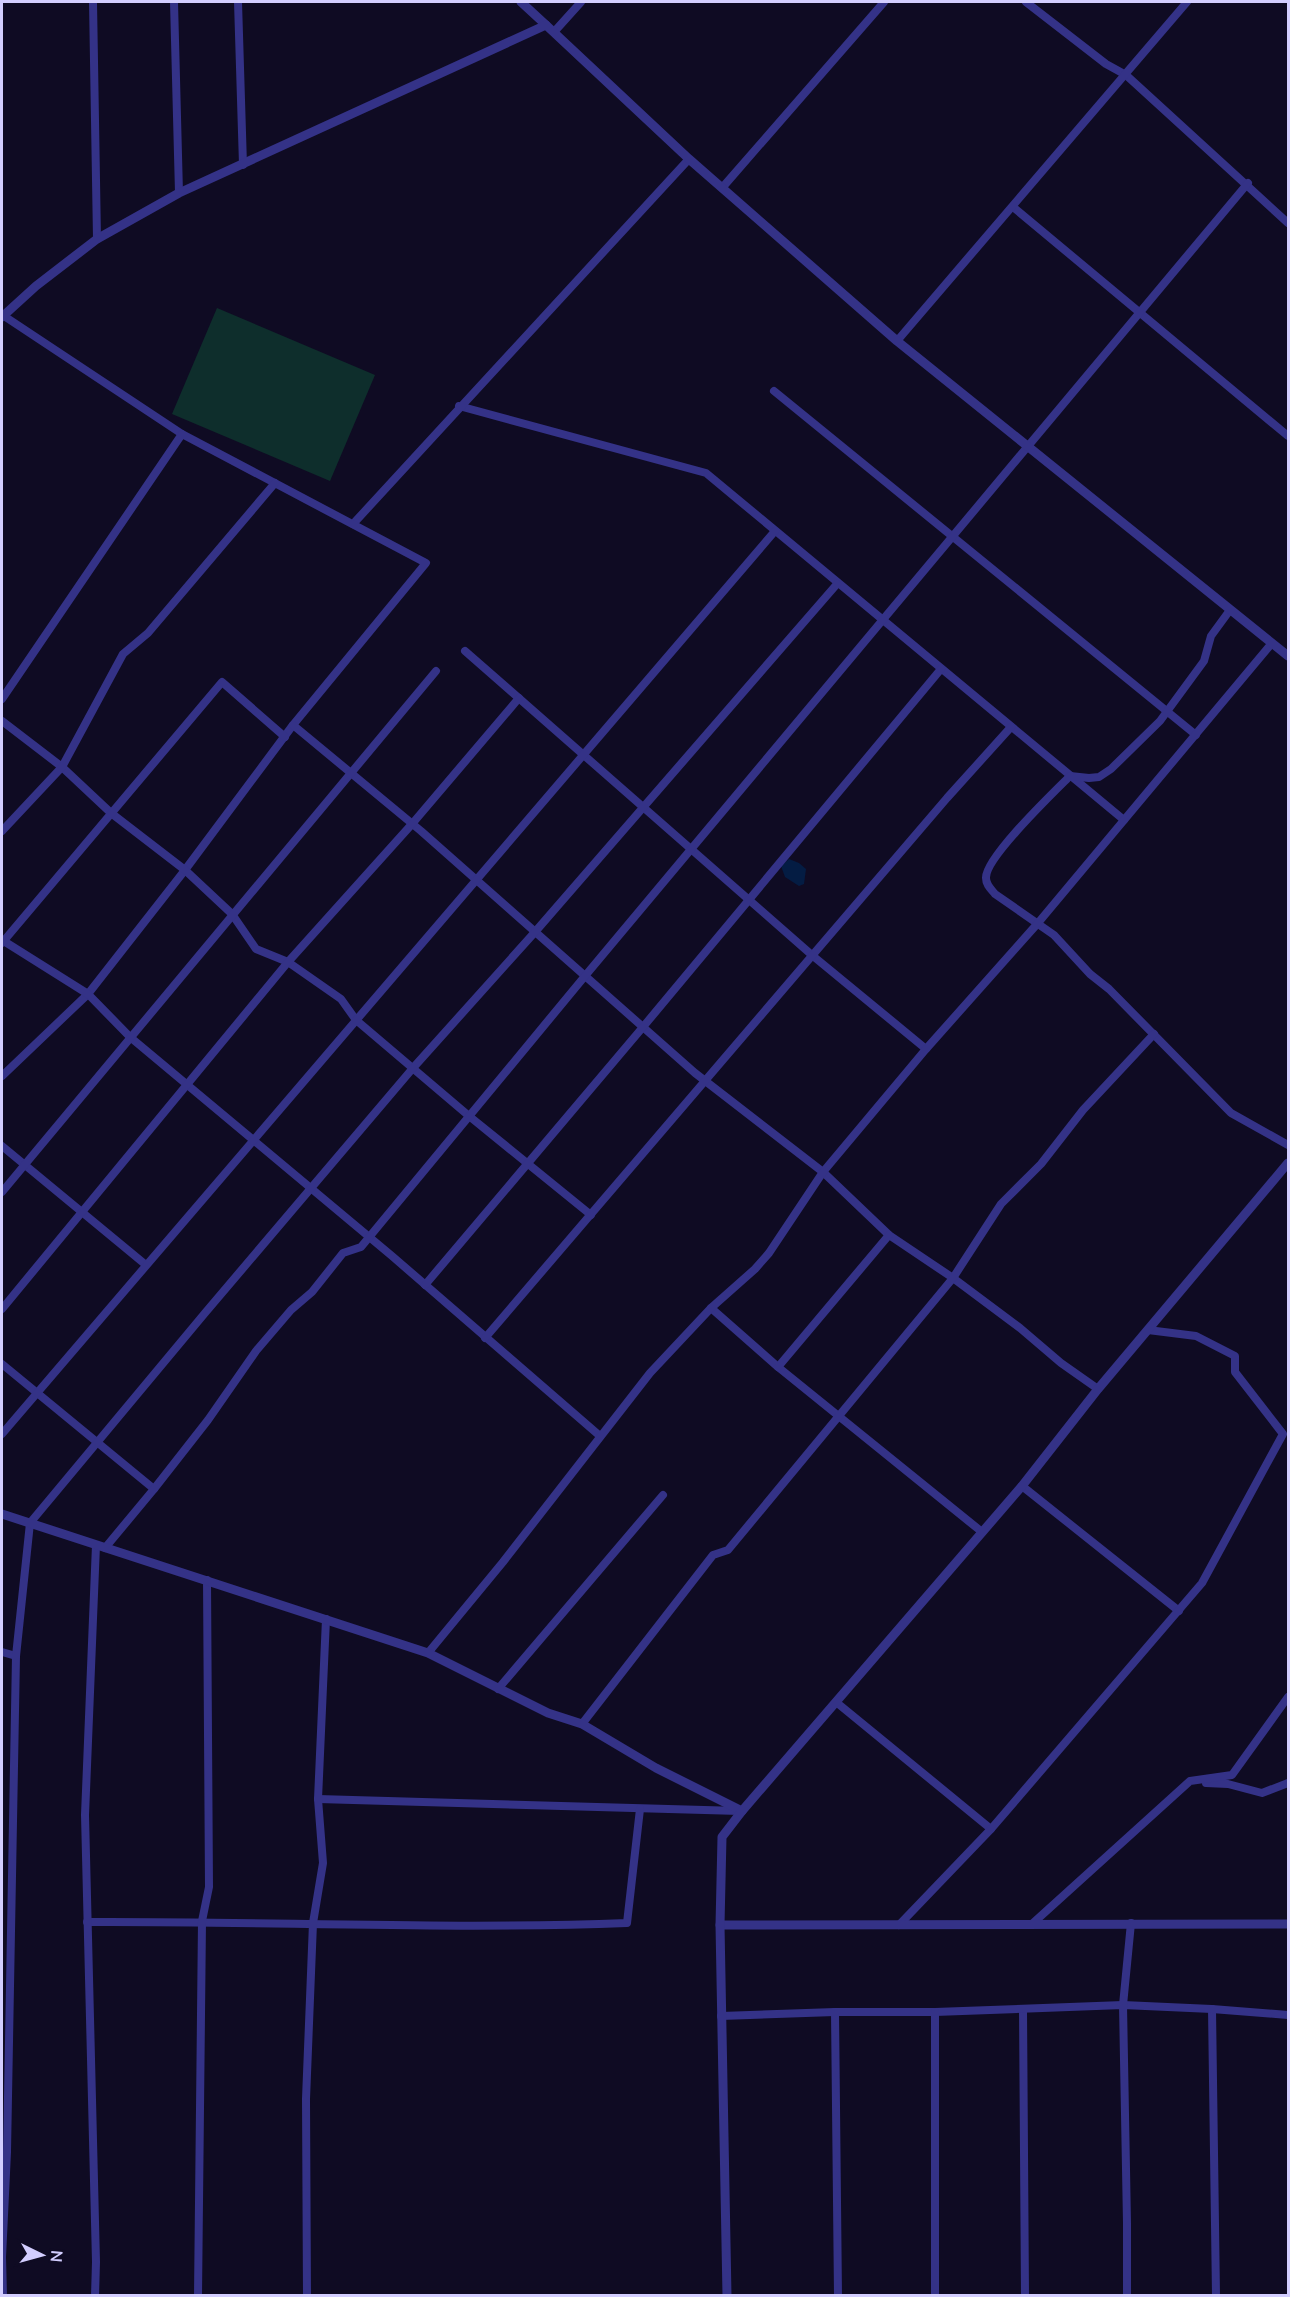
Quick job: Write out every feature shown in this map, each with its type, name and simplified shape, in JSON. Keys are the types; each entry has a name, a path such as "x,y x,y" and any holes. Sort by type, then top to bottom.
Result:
{"street":[{"path":"93,2 97,239"},
{"path":"174,2 179,193"},
{"path":"238,2 243,165"},
{"path":"521,2 689,159 897,341 1288,656"},
{"path":"554,32 580,2"},
{"path":"722,188 884,2"},
{"path":"1026,2 1106,64 1126,75 1248,183 1288,223"},
{"path":"897,341 1187,2"},
{"path":"2,1076 88,994 185,870 293,725 426,563 182,434 3,317 36,286 97,239 179,193 546,25"},
{"path":"353,524 459,406 689,159"},
{"path":"95,2295 85,1815 100,1547 154,1490 208,1420 256,1351 291,1310 312,1292 343,1253 361,1247 1248,183"},
{"path":"1013,207 1288,436"},
{"path":"774,390 1196,735"},
{"path":"459,406 706,473 1124,820"},
{"path":"2,699 182,434"},
{"path":"2,831 62,767 123,654 148,633 275,483"},
{"path":"2,1434 774,531"},
{"path":"3,2295 5,1972 16,1656 30,1523 413,1068 535,932 837,584"},
{"path":"1070,776 1099,777 1111,769 1168,712 1204,661 1211,636 1230,610"},
{"path":"428,1653 503,1562 650,1373 711,1308 755,1269 768,1254 823,1172 926,1048 1038,923 1272,643"},
{"path":"465,651 813,956 926,1048"},
{"path":"425,1285 643,1028 941,669"},
{"path":"2,1192 436,670"},
{"path":"285,737 222,682 2,942 88,994 130,1037 369,1237 600,1436"},
{"path":"2,1309 288,962 412,824 519,698"},
{"path":"2,721 62,767 111,813 185,870 232,914 256,949 288,962 341,999 356,1020 591,1215"},
{"path":"293,725 412,824 705,1082 823,1172 889,1235 953,1278 1020,1328 1061,1363 1098,1389"},
{"path":"485,1338 947,798 1011,727"},
{"path":"1070,776 1015,833 991,864 985,876 987,885 995,894 1038,923 1069,949 1090,974 1109,989 1231,1113 1288,1145"},
{"path":"582,1724 713,1555 728,1550 953,1278 1000,1204 1041,1164 1083,1110 1154,1034"},
{"path":"2,1146 146,1265"},
{"path":"727,2295 720,1925 722,1837 1022,1486 1098,1389 1288,1163"},
{"path":"778,1367 889,1235"},
{"path":"711,1308 778,1367 982,1532"},
{"path":"899,1925 991,1829 1202,1583 1283,1434 1235,1372 1235,1356 1196,1336 1148,1330"},
{"path":"2,1364 154,1490"},
{"path":"1022,1486 1179,1611"},
{"path":"498,1689 663,1495"},
{"path":"2,1514 428,1653 548,1713 582,1724 656,1768 742,1811"},
{"path":"198,2295 202,1922 209,1887 207,1580"},
{"path":"307,2295 306,2100 313,1923 323,1863 318,1799 326,1619"},
{"path":"2,1652 16,1656"},
{"path":"1032,1924 1190,1782 1232,1775 1288,1697"},
{"path":"836,1702 991,1829"},
{"path":"1190,1782 1228,1784 1262,1793 1288,1783"},
{"path":"318,1799 742,1811"},
{"path":"2,1809 12,1810"},
{"path":"87,1922 526,1927 627,1923 640,1809"},
{"path":"1126,2295 1123,2005 1131,1923"},
{"path":"720,1925 1288,1924"},
{"path":"722,2016 835,2012 935,2012 1123,2005 1212,2008 1288,2015"},
{"path":"1212,2008 1216,2295"},
{"path":"1023,2009 1025,2295"},
{"path":"835,2012 838,2295"},
{"path":"935,2012 935,2295"}],"green space":[{"path":"217,308 375,375 330,481 172,414"}],"water":[{"path":"789,859 806,869 804,884 799,886 785,877 781,866"}]}
